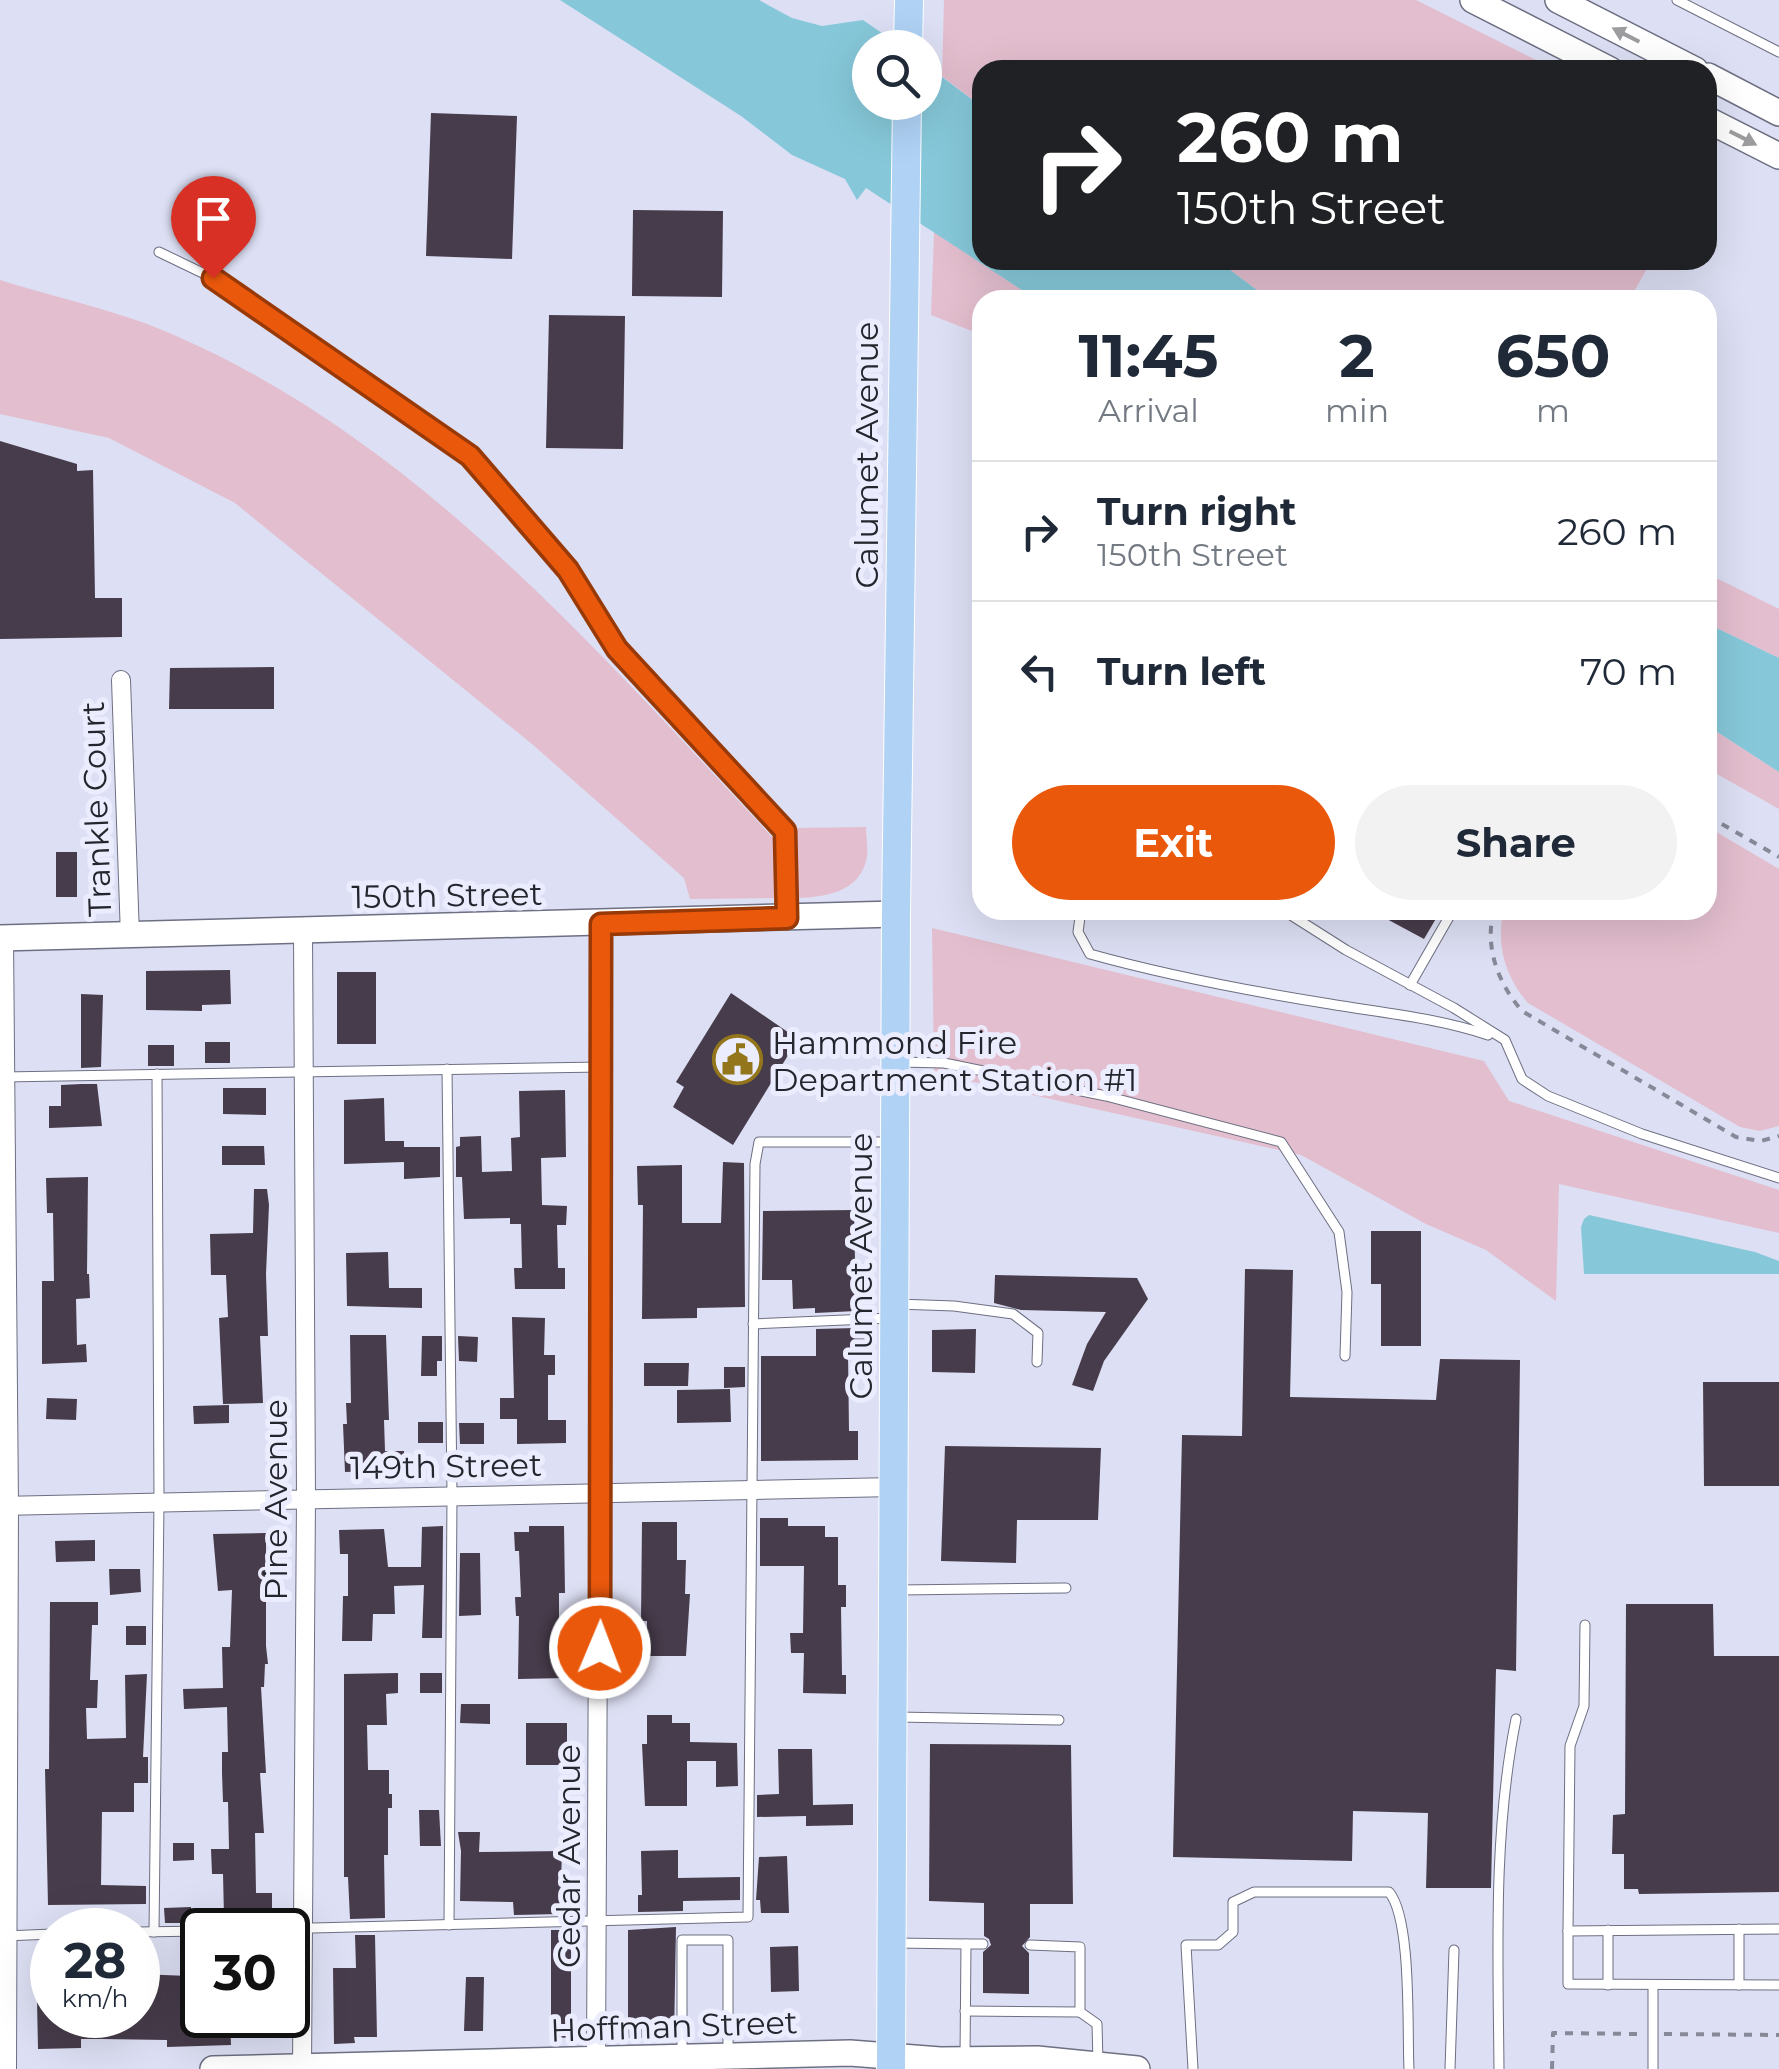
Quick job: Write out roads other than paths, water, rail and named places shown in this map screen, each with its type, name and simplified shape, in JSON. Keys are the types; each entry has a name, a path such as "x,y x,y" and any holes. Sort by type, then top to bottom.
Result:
{"main road":[{"path":"908,30 909,0"},
{"name":"Calumet Avenue","path":"892,2063 896,914 906,120"}],"street":[{"path":"1473,0 1590,60"},
{"path":"1568,2 1676,60"},
{"path":"1717,81 1779,113"},
{"path":"1717,125 1779,156"},
{"name":"Trankle Court","path":"122,680 130,936"},
{"name":"150th Street","path":"2,938 896,914"},
{"name":"Cedar Avenue","path":"596,2065 601,924"},
{"name":"Pine Avenue","path":"302,931 306,1498 302,1908"},
{"path":"2,938 7,2069"},
{"name":"149th Street","path":"4,1506 894,1487"},
{"name":"Pine Avenue","path":"302,2038 302,2068"},
{"name":"Hoffman Street","path":"213,2069 596,2065 850,2053 892,2063 965,2060 1137,2069"}],"lane":[{"path":"1676,0 1779,52"},
{"path":"159,252 213,278 470,456 568,570 617,649 785,831 787,918"},
{"path":"1080,920 1078,932 1090,954 1169,975 1448,1021 1505,1040"},
{"path":"1300,920 1505,1040 1522,1079 1548,1096 1642,1134 1779,1178"},
{"path":"1410,985 1447,920"},
{"path":"896,1062 944,1063 1088,1092 1280,1142 1339,1232 1347,1292 1344,1356"},
{"path":"2,1077 601,1067"},
{"path":"447,1069 452,1495 449,1924"},
{"path":"154,1908 159,1502 157,1074"},
{"path":"310,1928 748,1917 755,1164 759,1142 896,1142"},
{"path":"753,1324 954,1306 1013,1314 1038,1333 1037,1362"},
{"path":"894,1590 1066,1588"},
{"path":"1586,1625 1584,1706 1570,1746 1568,1984 1779,1986"},
{"path":"893,1717 1059,1720"},
{"path":"1498,2069 1498,1896 1506,1765 1516,1718"},
{"path":"1193,2069 1186,1945 1218,1945 1232,1932 1234,1902 1254,1892 1390,1892 1398,1902 1403,1930 1408,2069"},
{"path":"1739,1929 1739,1986"},
{"path":"1568,1930 1779,1929"},
{"path":"1608,1930 1608,1985"},
{"path":"4,1936 30,1935"},
{"path":"682,2058 682,1940 728,1940 728,2057"},
{"path":"892,1943 984,1944"},
{"path":"965,2060 966,1944"},
{"path":"1030,1945 1080,1948 1080,2012"},
{"path":"1450,2069 1454,1950"},
{"path":"1653,1985 1653,2069"},
{"path":"965,2012 1080,2012 1097,2024 1098,2064"}],"water":[{"path":"560,0 759,0 792,18 822,26 863,20 877,30 852,30 852,120 942,120 942,77 972,99 972,257 866,188 857,200 845,179 792,155 741,116"},
{"path":"991,270 1230,270 1257,290 1022,290"},
{"path":"1717,628 1779,658 1779,772 1717,732"},
{"path":"1589,1215 1755,1252 1779,1261 1779,1274 1584,1274 1581,1227"}],"place":[{"name":"Hammond Fire Department Station #1","path":"737,1060"}]}
